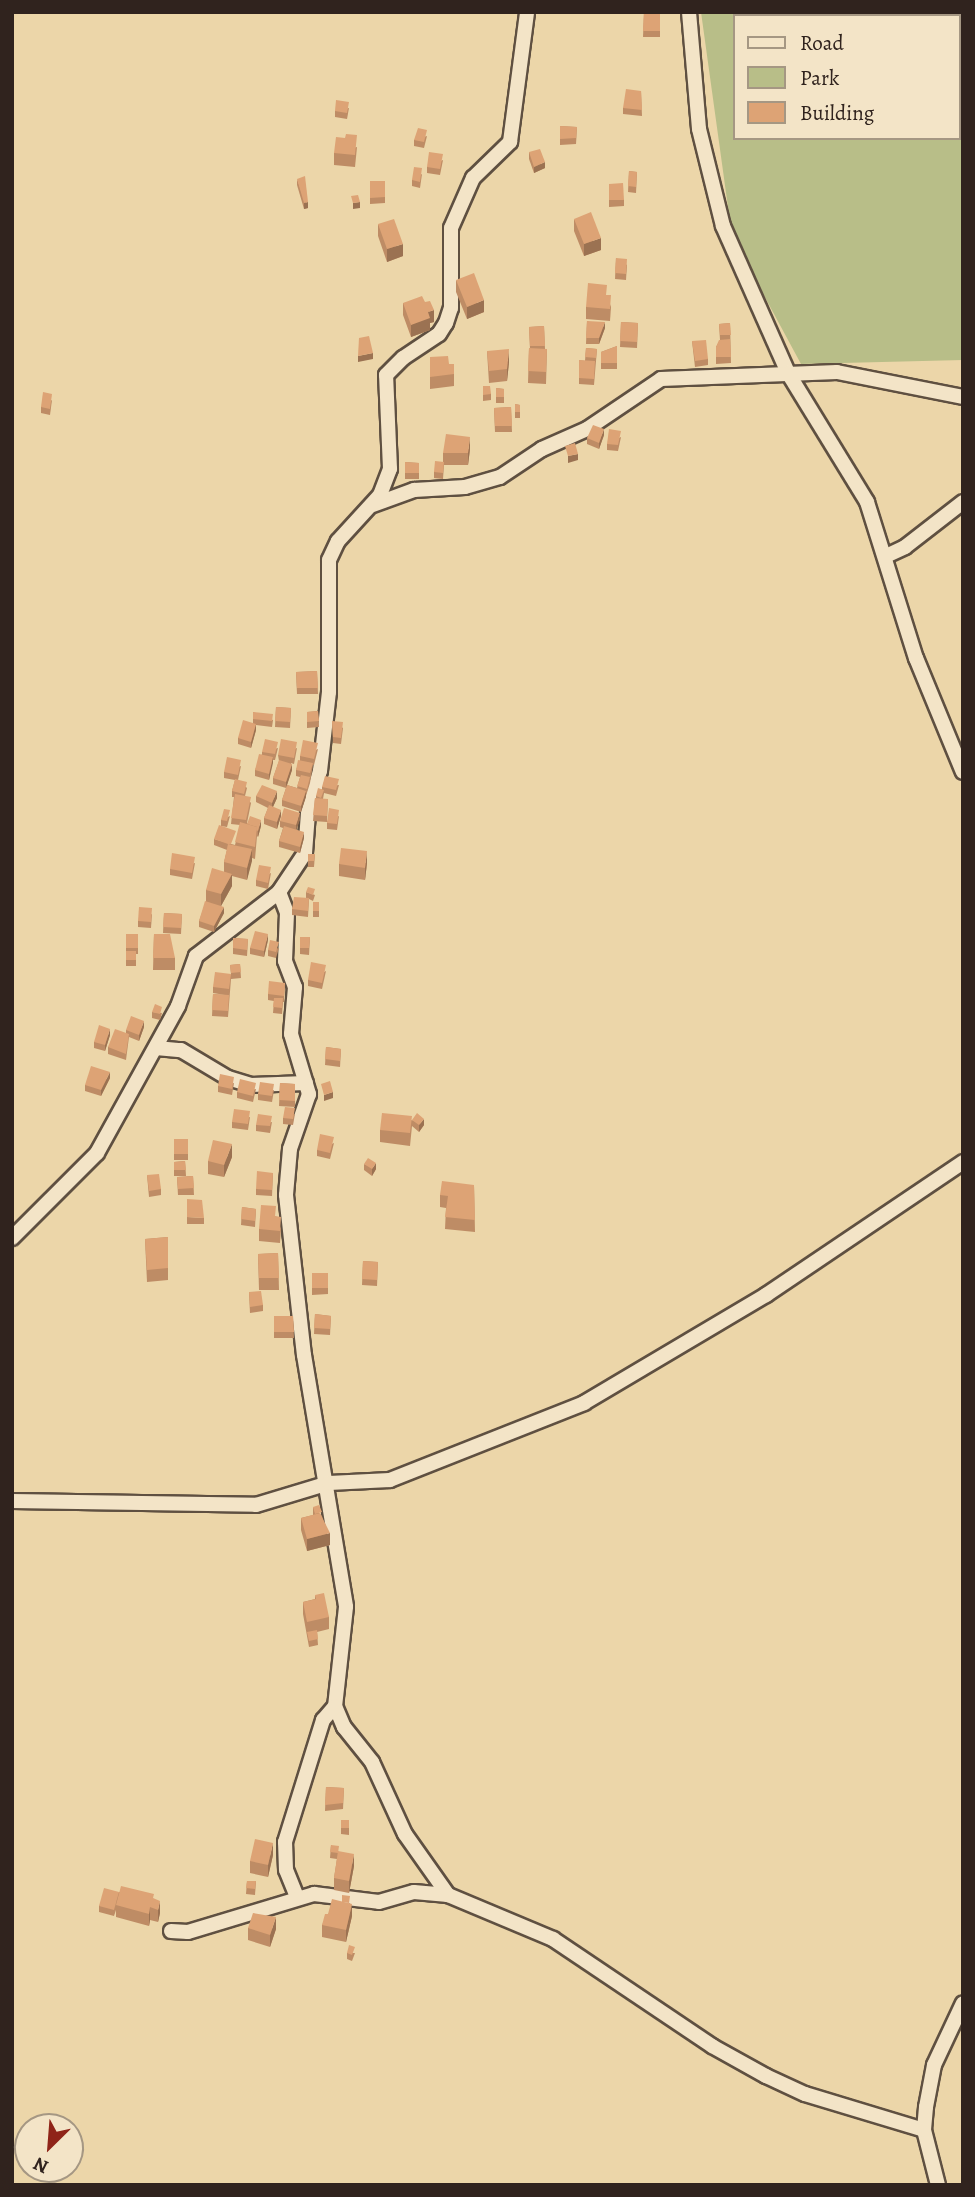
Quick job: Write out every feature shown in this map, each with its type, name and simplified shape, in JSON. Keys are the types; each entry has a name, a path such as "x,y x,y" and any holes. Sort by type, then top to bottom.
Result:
{"street":[{"path":"12,1238 97,1153 178,1006 196,956 279,892 305,853 307,813 324,746 328,692 326,573 338,541 372,506 391,462 386,376 403,358 439,334 446,323 451,308 451,228 473,178 500,155 513,135 527,12"},
{"path":"689,12 694,93 714,196 788,373 850,469 886,556 916,658 963,772"},
{"path":"372,506 414,489 465,487 500,477 542,449 594,425 661,379 788,373 872,377 963,397"},
{"path":"886,556 905,547 963,502"},
{"path":"279,892 287,913 285,961 295,987 291,1034 306,1083 304,1116 285,1170 285,1195 304,1355 329,1483 346,1607 335,1706 344,1727 372,1762 405,1834 448,1895"},
{"path":"156,1048 181,1050 228,1078 251,1085 306,1083"},
{"path":"12,1501 256,1505 329,1483 390,1480 584,1404 766,1295 963,1162"},
{"path":"297,1897 286,1870 285,1842 324,1720 335,1706"},
{"path":"171,1931 188,1932 228,1918 265,1912 297,1897 314,1894 379,1902 414,1892 448,1895 553,1939 712,2046 766,2076 805,2095 924,2130"},
{"path":"938,2185 924,2130 934,2065 963,2003"}],"green space":[{"path":"701,12 963,12 963,360 801,364 732,236"}],"building":[{"path":"644,12 660,12 660,31 643,31"},
{"path":"626,89 641,91 642,110 623,108"},
{"path":"336,100 349,102 347,113 335,111"},
{"path":"560,126 577,127 576,138 560,139"},
{"path":"418,128 427,130 424,142 414,140"},
{"path":"346,134 357,135 355,155 334,153 336,137 345,138"},
{"path":"540,149 545,162 534,167 529,152"},
{"path":"429,152 443,154 440,169 427,167"},
{"path":"414,167 422,168 420,182 412,180"},
{"path":"629,171 637,172 636,187 628,186"},
{"path":"305,176 308,202 304,203 297,179"},
{"path":"370,181 385,181 385,197 370,198"},
{"path":"623,183 624,200 609,200 609,184"},
{"path":"358,195 360,202 353,203 351,196"},
{"path":"591,212 601,238 584,244 574,219"},
{"path":"394,219 403,244 387,249 378,224"},
{"path":"616,258 627,259 626,274 615,273"},
{"path":"474,273 484,300 467,307 456,280"},
{"path":"588,283 607,285 606,295 611,295 610,309 586,307"},
{"path":"422,296 425,302 430,301 434,310 428,312 430,318 411,325 403,303"},
{"path":"587,321 605,322 599,338 586,338"},
{"path":"621,322 638,323 637,342 620,341"},
{"path":"730,323 731,335 720,335 719,324"},
{"path":"544,326 545,346 530,346 529,327"},
{"path":"369,336 373,353 358,356 359,338"},
{"path":"730,339 731,357 716,357 719,340"},
{"path":"706,340 708,359 695,361 692,341"},
{"path":"617,346 617,363 601,363 601,352"},
{"path":"529,348 547,349 546,372 528,371"},
{"path":"586,348 597,349 596,358 585,357"},
{"path":"509,349 507,369 489,371 487,351"},
{"path":"448,356 449,364 454,364 454,374 430,377 430,357"},
{"path":"579,360 595,361 594,379 579,378"},
{"path":"483,386 490,386 491,394 483,395"},
{"path":"496,388 504,389 504,397 496,397"},
{"path":"43,392 52,394 50,409 41,407"},
{"path":"515,404 520,405 520,412 515,412"},
{"path":"511,407 512,426 495,426 494,408"},
{"path":"593,425 604,429 599,443 587,438"},
{"path":"609,429 621,431 618,445 607,444"},
{"path":"446,434 470,437 468,453 443,453"},
{"path":"575,443 578,454 568,456 565,446"},
{"path":"435,461 444,462 443,473 434,472"},
{"path":"405,462 419,463 419,473 405,473"},
{"path":"317,671 318,688 297,688 296,672"},
{"path":"276,707 291,708 290,722 275,721"},
{"path":"318,711 319,721 307,722 307,712"},
{"path":"253,712 273,714 272,721 253,719"},
{"path":"243,720 256,724 251,742 238,738"},
{"path":"332,721 343,722 341,738 333,737"},
{"path":"265,739 278,742 275,754 262,752"},
{"path":"281,739 297,742 294,758 278,755"},
{"path":"303,740 318,743 314,759 300,756"},
{"path":"259,754 273,757 269,774 255,770"},
{"path":"227,757 241,760 238,775 224,772"},
{"path":"279,760 292,764 286,782 273,778"},
{"path":"298,760 313,763 310,773 296,770"},
{"path":"301,775 310,777 307,789 297,786"},
{"path":"325,776 339,779 336,790 322,787"},
{"path":"235,779 247,782 244,794 232,791"},
{"path":"262,785 277,791 272,803 256,796"},
{"path":"287,785 306,791 301,806 282,800"},
{"path":"318,788 324,790 321,798 316,796"},
{"path":"235,794 251,797 246,820 231,818"},
{"path":"315,798 328,799 327,816 313,815"},
{"path":"269,805 281,810 277,822 264,818"},
{"path":"284,808 300,813 296,825 280,821"},
{"path":"329,808 339,810 337,824 327,823"},
{"path":"224,809 230,810 227,821 221,820"},
{"path":"250,816 261,820 258,831 257,827 247,824"},
{"path":"240,822 257,827 255,847 235,842"},
{"path":"219,825 236,831 231,844 214,839"},
{"path":"284,826 304,832 300,847 279,841"},
{"path":"228,844 252,849 247,868 224,862"},
{"path":"341,848 367,851 365,868 339,864"},
{"path":"172,853 195,857 192,873 170,869"},
{"path":"308,854 315,854 314,861 308,861"},
{"path":"259,865 271,867 268,883 256,880"},
{"path":"212,868 232,874 221,894 206,890"},
{"path":"308,887 315,889 313,895 306,892"},
{"path":"294,897 309,898 308,911 292,909"},
{"path":"205,901 224,907 214,926 199,921"},
{"path":"313,902 319,902 319,911 313,911"},
{"path":"139,907 152,908 151,922 138,921"},
{"path":"164,913 182,914 181,928 163,927"},
{"path":"255,931 268,934 264,951 250,948"},
{"path":"126,934 138,934 138,948 126,948"},
{"path":"154,934 170,934 175,958 153,958"},
{"path":"300,937 310,937 309,948 300,948"},
{"path":"233,938 248,939 247,950 233,948"},
{"path":"270,940 279,942 276,952 268,950"},
{"path":"126,951 136,951 136,960 126,960"},
{"path":"311,962 326,965 322,983 308,980"},
{"path":"240,964 241,972 231,973 230,965"},
{"path":"215,972 231,974 229,989 213,987"},
{"path":"269,981 285,983 284,996 268,994"},
{"path":"213,994 229,995 228,1011 212,1010"},
{"path":"274,998 283,998 282,1008 273,1007"},
{"path":"155,1004 162,1007 160,1014 152,1012"},
{"path":"131,1016 144,1021 139,1035 126,1030"},
{"path":"99,1025 110,1029 105,1045 94,1042"},
{"path":"115,1029 129,1034 126,1054 108,1047"},
{"path":"326,1047 341,1049 340,1061 325,1059"},
{"path":"91,1066 110,1072 101,1090 85,1085"},
{"path":"220,1074 234,1077 232,1089 218,1086"},
{"path":"240,1079 256,1083 253,1096 237,1092"},
{"path":"330,1081 333,1092 324,1095 321,1084"},
{"path":"260,1082 274,1084 272,1096 258,1094"},
{"path":"280,1083 295,1084 295,1101 279,1100"},
{"path":"285,1107 295,1108 293,1119 283,1118"},
{"path":"234,1109 250,1111 248,1124 232,1122"},
{"path":"382,1113 412,1116 410,1133 380,1130"},
{"path":"417,1113 424,1119 419,1125 412,1120"},
{"path":"258,1114 272,1116 270,1126 256,1125"},
{"path":"320,1134 334,1137 330,1153 317,1150"},
{"path":"174,1139 188,1139 188,1154 174,1154"},
{"path":"213,1140 232,1144 224,1165 208,1161"},
{"path":"368,1158 376,1163 372,1169 364,1164"},
{"path":"185,1161 186,1170 174,1170 174,1162"},
{"path":"257,1171 273,1173 272,1190 256,1189"},
{"path":"159,1174 161,1189 149,1191 147,1175"},
{"path":"193,1176 194,1188 178,1189 177,1177"},
{"path":"442,1181 474,1185 475,1220 445,1217 448,1196 440,1195"},
{"path":"187,1199 202,1200 204,1218 187,1217"},
{"path":"261,1205 276,1206 275,1216 281,1217 280,1231 259,1229"},
{"path":"242,1207 256,1209 255,1221 241,1219"},
{"path":"168,1237 168,1268 147,1270 145,1239"},
{"path":"278,1253 279,1278 259,1278 258,1254"},
{"path":"363,1261 378,1262 377,1280 362,1279"},
{"path":"312,1273 328,1273 328,1288 312,1288"},
{"path":"261,1291 263,1305 250,1307 249,1292"},
{"path":"315,1314 331,1316 330,1329 314,1328"},
{"path":"274,1316 293,1316 294,1332 274,1332"},
{"path":"319,1505 322,1512 315,1514 313,1507"},
{"path":"320,1513 330,1533 307,1539 301,1518"},
{"path":"324,1593 329,1617 307,1622 303,1602 316,1599 315,1595"},
{"path":"317,1630 318,1639 309,1641 307,1632"},
{"path":"326,1787 344,1788 343,1803 325,1805"},
{"path":"341,1820 349,1820 349,1828 341,1828"},
{"path":"255,1839 273,1843 268,1865 250,1861"},
{"path":"331,1845 339,1846 338,1853 330,1852"},
{"path":"338,1851 354,1854 349,1881 334,1878"},
{"path":"247,1881 256,1881 255,1889 246,1888"},
{"path":"121,1886 154,1894 153,1898 160,1901 158,1910 150,1907 149,1914 116,1905"},
{"path":"104,1888 119,1892 114,1910 99,1906"},
{"path":"342,1895 350,1896 349,1903 342,1902"},
{"path":"332,1899 352,1904 346,1930 322,1925"},
{"path":"253,1913 276,1917 270,1935 248,1928"},
{"path":"349,1945 355,1947 352,1955 347,1953"}]}
